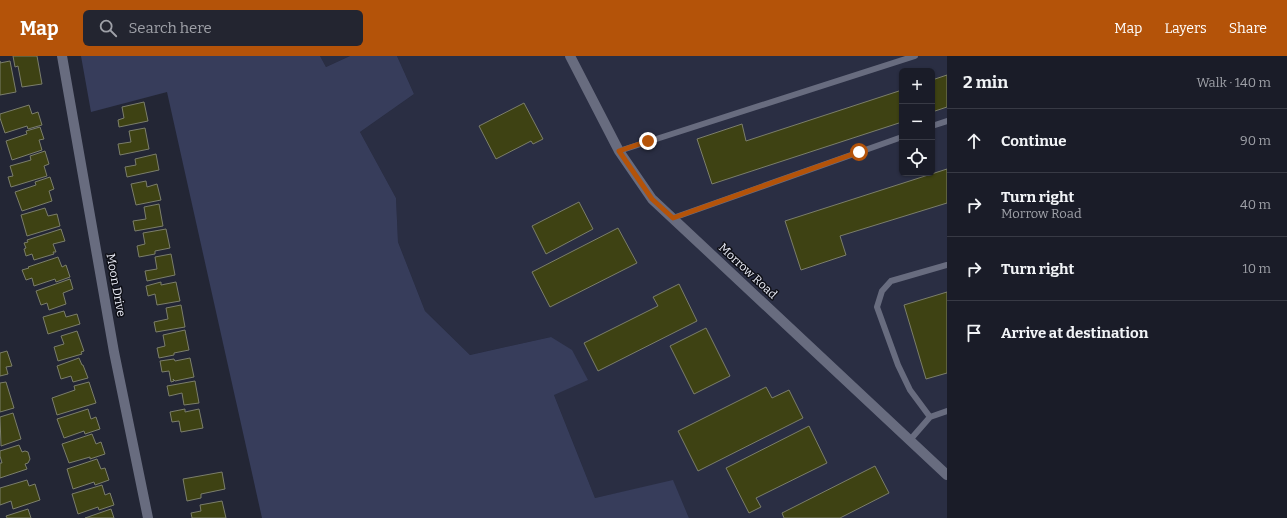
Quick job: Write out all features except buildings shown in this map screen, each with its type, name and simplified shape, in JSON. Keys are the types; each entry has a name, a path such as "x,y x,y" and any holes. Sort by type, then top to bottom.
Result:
{"street":[{"name":"Moon Drive","path":"62,56 114,352 148,518"},
{"name":"Morrow Road","path":"570,56 619,151 652,199 947,475"}],"lane":[{"path":"619,151 915,56"},
{"path":"935,125 947,121"},
{"path":"673,218 899,138"},
{"path":"930,417 910,390 898,365 878,307 882,291 891,281 947,265"},
{"path":"910,440 930,417 947,411"}],"shaded area":[{"path":"81,56 320,56 326,67 350,56 397,56 414,94 360,132 396,198 398,242 425,311 470,355 551,337 572,350 588,380 554,395 595,498 673,480 689,518 262,518 167,92 91,112"},
{"path":"320,56 350,56 326,67"},
{"path":"397,56 947,56 947,518 689,518 673,481 595,498 554,395 551,337 470,355 425,311 398,242 396,198 360,132 414,94"}],"route":[{"path":"648,141 619,151 652,199 673,218 859,152"}]}
